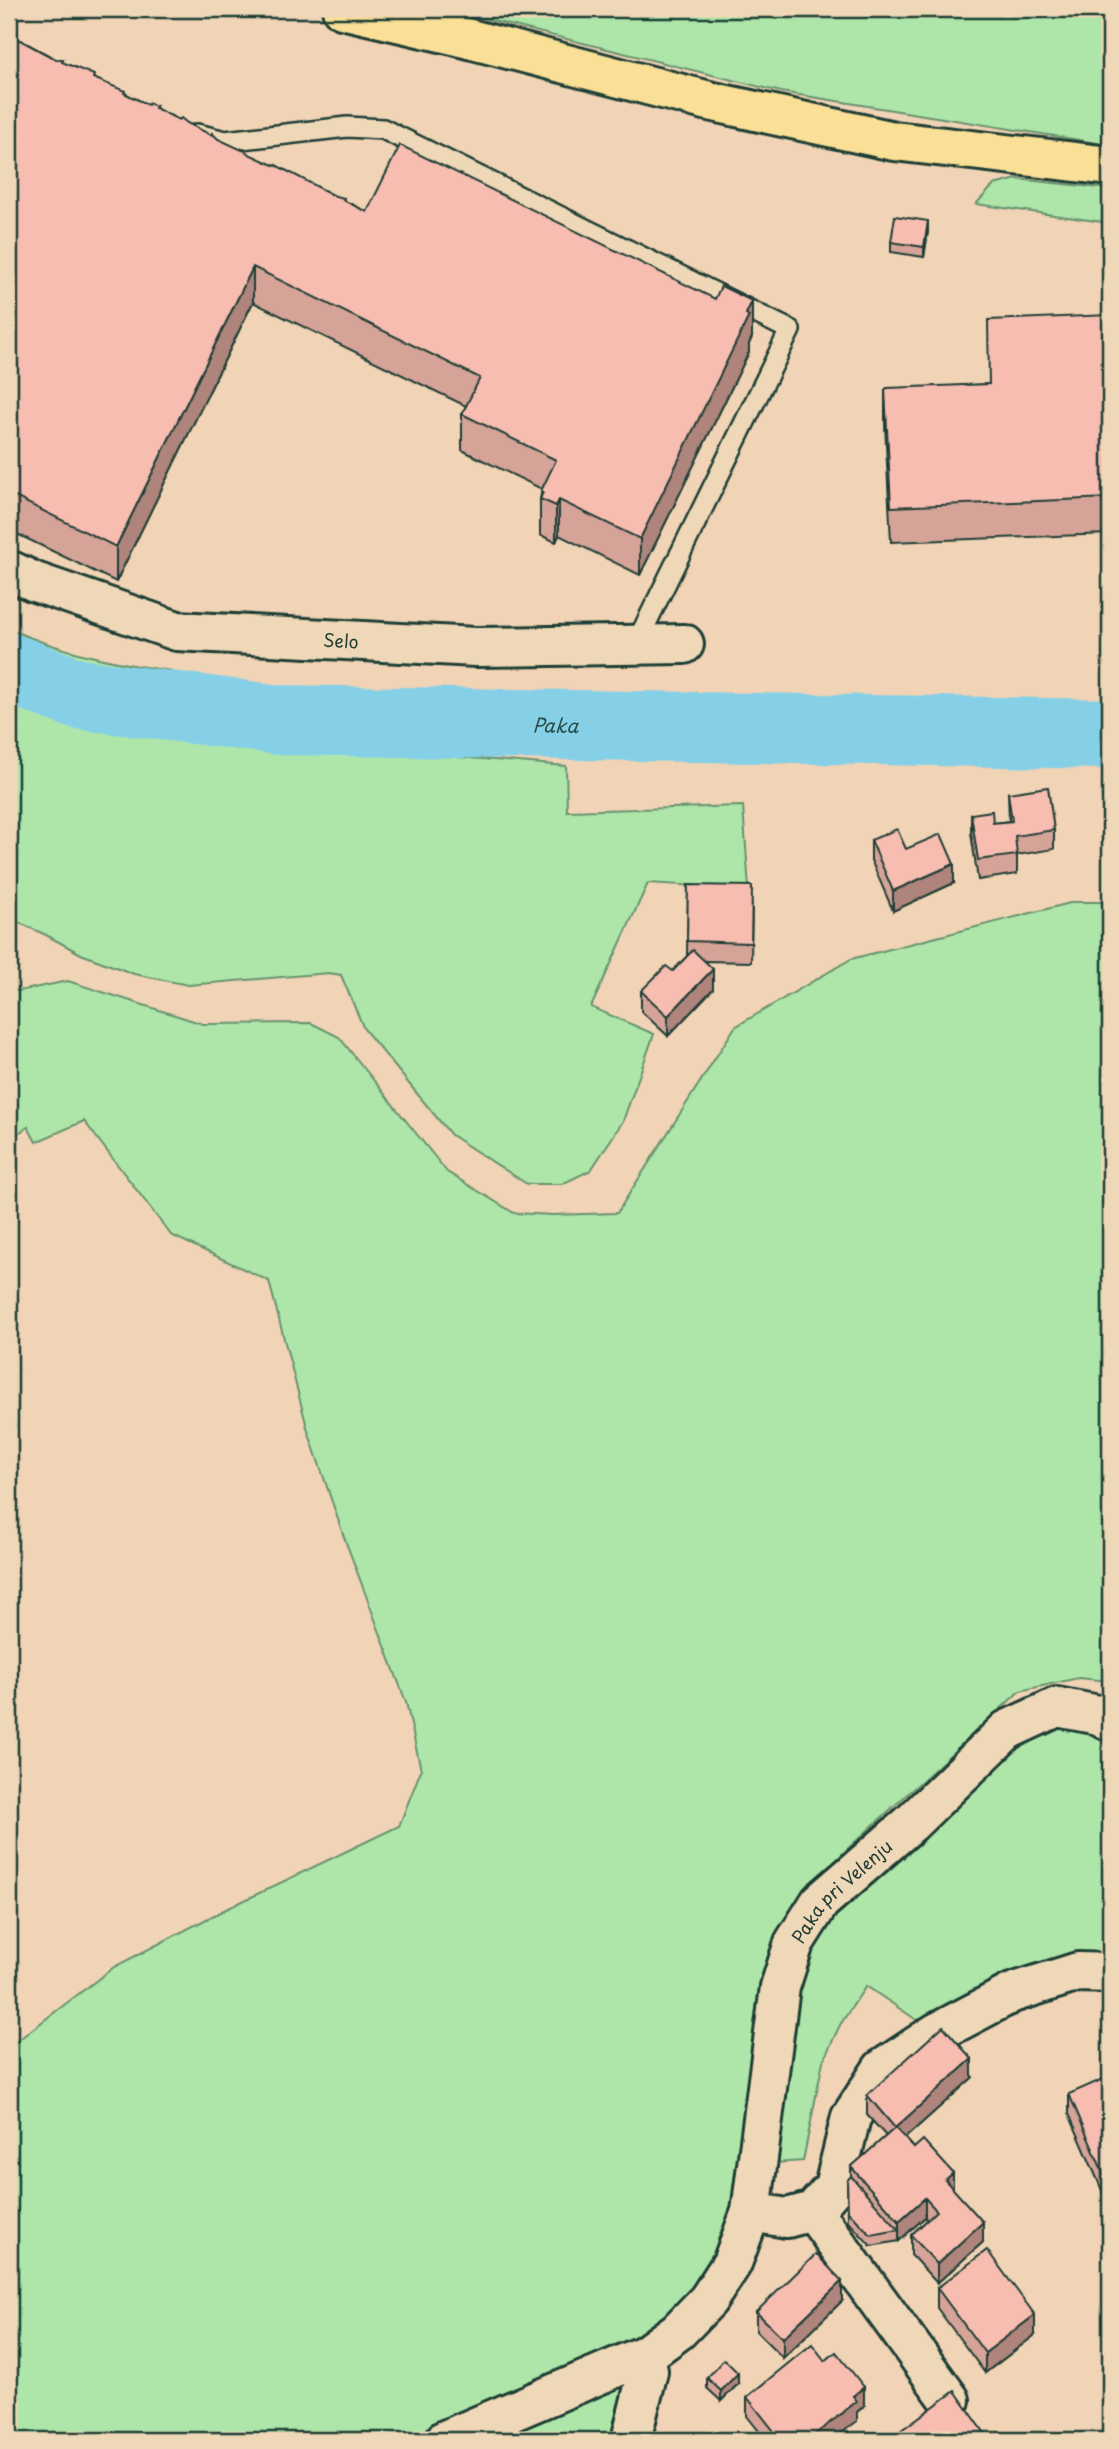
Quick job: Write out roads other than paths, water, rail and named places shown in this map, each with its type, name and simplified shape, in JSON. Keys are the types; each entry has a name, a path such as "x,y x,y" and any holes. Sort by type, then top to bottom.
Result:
{"main road":[{"path":"342,9 458,36 709,102 894,141 1110,166"}],"street":[{"name":"Selo","path":"9,570 35,582 177,631 476,647 684,643"},
{"name":"Paka pri Velenju","path":"445,2440 645,2354 678,2331 708,2300 732,2263 751,2211 780,1987 794,1942 820,1902 910,1824 1007,1730 1058,1707 1099,1715 1110,1721"},
{"path":"751,2211 787,2218 813,2211 834,2187 851,2117 882,2069 936,2033 1012,1993 1078,1972 1110,1973"},
{"path":"813,2211 950,2400"},
{"path":"631,2440 648,2371 645,2354"}],"lane":[{"path":"177,128 225,141 347,127 383,129 790,330 636,645"}],"waterway":[{"name":"Paka","path":"9,668 77,694 279,720 1110,734"}]}
